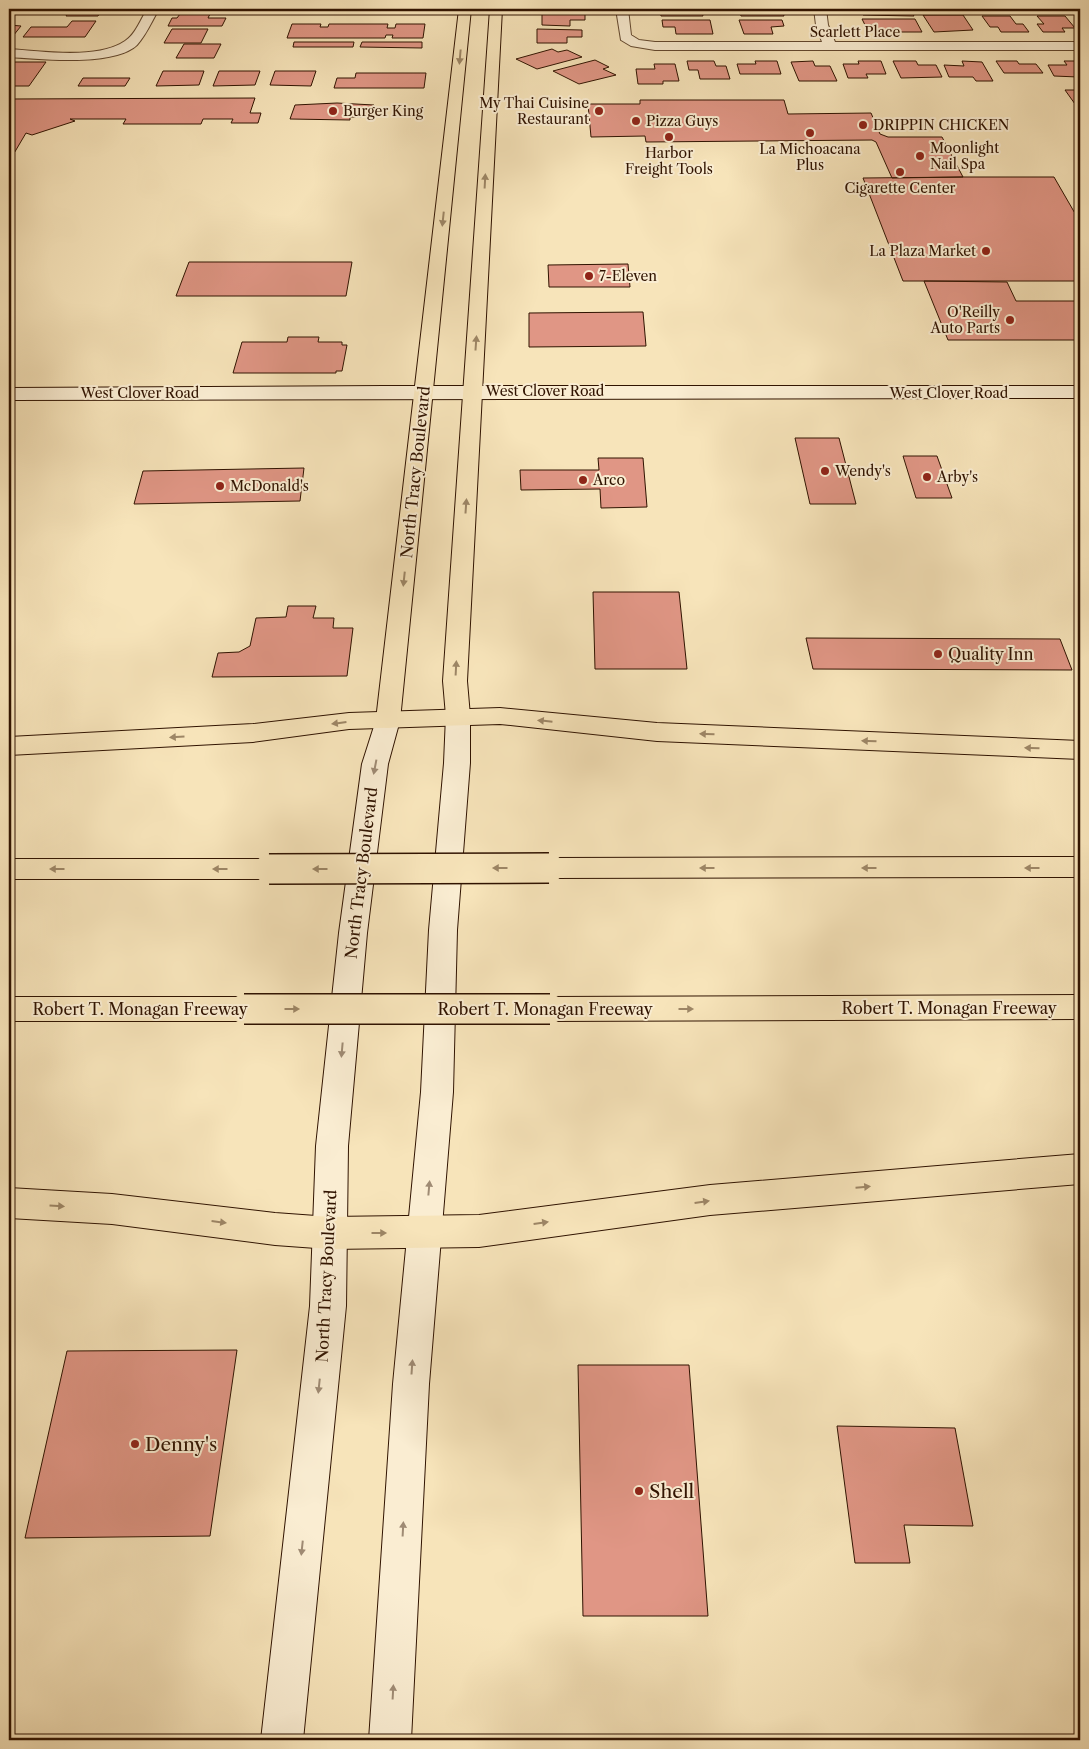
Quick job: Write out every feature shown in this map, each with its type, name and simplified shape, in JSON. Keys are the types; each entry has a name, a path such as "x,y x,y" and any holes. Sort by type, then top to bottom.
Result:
{"main road":[{"name":"North Tracy Boulevard","path":"388,720 465,9"},
{"path":"458,716 455,681 496,9"},
{"path":"9,746 253,733 349,721 500,716 657,732 1080,750"},
{"path":"9,869 1080,868"},
{"name":"Robert T. Monagan Freeway","path":"9,1009 1080,1007"},
{"path":"9,1203 112,1209 275,1229 330,1233 425,1233 478,1231 710,1200 1080,1168"}],"street":[{"path":"9,53 93,55 111,52 131,44 153,9"},
{"name":"Scarlett Place","path":"622,9 623,33 630,40 645,45 830,47 1080,46"},
{"path":"820,9 822,25 830,47"},
{"name":"West Clover Road","path":"9,394 1080,392"},
{"path":"390,1740 411,1384 437,1092 443,930 458,716"},
{"name":"North Tracy Boulevard","path":"282,1740 328,1306 332,1146 353,933 375,764 388,720"}],"building":[{"path":"43,9 102,9 98,16 66,16 69,11 41,11"},
{"path":"701,9 703,16 661,16 660,10"},
{"path":"739,9 782,9 784,16 741,16"},
{"path":"860,9 910,9 914,16 863,15"},
{"path":"542,13 585,13 585,20 570,20 570,26 542,25"},
{"path":"180,14 210,14 208,18 226,18 222,26 168,26 172,18 177,18"},
{"path":"923,15 963,15 973,30 934,32"},
{"path":"982,16 1010,16 1016,24 1023,24 1029,32 1001,32 998,27 990,27"},
{"path":"1037,16 1065,16 1075,28 1062,28 1065,32 1043,32 1037,24 1044,24"},
{"path":"862,19 915,19 922,32 879,32 876,25 865,25"},
{"path":"662,20 710,20 713,34 676,34 675,27 663,27"},
{"path":"739,20 782,20 784,26 771,27 773,34 744,34"},
{"path":"72,21 96,21 85,37 23,37 31,27 67,27"},
{"path":"292,24 321,24 320,27 328,27 329,24 388,24 387,28 395,28 396,24 425,24 423,38 392,38 393,35 386,35 385,38 287,38"},
{"path":"9,25 21,26 13,36 9,36"},
{"path":"172,29 208,29 201,43 164,43"},
{"path":"537,29 582,30 582,37 567,37 567,43 537,43"},
{"path":"294,42 354,42 353,47 293,47"},
{"path":"362,42 422,42 422,48 360,47"},
{"path":"184,44 221,44 214,58 176,58"},
{"path":"552,49 558,52 567,50 582,57 537,69 516,59"},
{"path":"595,60 609,67 603,69 616,75 579,84 553,71"},
{"path":"687,61 714,61 716,66 726,66 730,79 700,79 698,70 689,70"},
{"path":"755,61 777,61 781,74 740,74 737,64 756,64"},
{"path":"813,61 815,66 830,66 837,81 799,81 791,62"},
{"path":"858,61 881,61 886,74 866,74 868,78 848,78 843,64 859,64"},
{"path":"893,61 916,61 918,65 936,65 942,77 901,78"},
{"path":"962,61 982,62 993,81 976,81 973,77 949,77 944,65 964,66"},
{"path":"996,61 1017,61 1019,64 1036,64 1043,73 1004,73"},
{"path":"1064,61 1080,61 1080,80 1078,77 1054,76 1048,65 1067,65"},
{"path":"15,62 46,62 29,86 9,86 9,70"},
{"path":"654,64 675,64 679,81 663,81 663,84 638,84 636,69 655,69"},
{"path":"163,71 204,71 199,85 156,86"},
{"path":"219,71 260,71 255,85 213,86"},
{"path":"275,71 316,71 311,86 270,85"},
{"path":"356,73 426,73 424,88 334,88 337,78 355,78"},
{"path":"83,78 130,78 125,86 78,86"},
{"path":"1065,90 1080,90 1080,111"},
{"path":"255,98 250,113 261,113 258,123 231,123 233,119 203,119 201,124 123,124 126,119 70,119 75,121 32,135 26,133 13,155 9,155 9,99"},
{"path":"640,100 784,100 788,114 871,113 880,134 888,137 942,137 963,177 892,178 876,142 872,140 646,142 645,136 591,137 588,104 640,104"},
{"name":"Burger King","path":"337,103 374,105 372,117 350,117 350,120 290,119 295,105"},
{"name":"La Plaza Market","path":"1054,177 1080,222 1080,281 903,281 863,178"},
{"path":"189,262 352,262 346,296 176,296"},
{"name":"7-Eleven","path":"628,264 630,287 549,287 548,265"},
{"name":"O'Reilly Auto Parts","path":"924,281 1007,282 1016,301 1080,301 1080,340 948,340"},
{"name":"7-Eleven","path":"643,312 646,346 529,347 529,313"},
{"path":"288,337 319,337 318,342 342,342 342,345 347,345 342,371 336,371 336,373 233,373 242,342 287,342"},
{"name":"Wendy's","path":"795,438 839,438 856,504 810,504"},
{"name":"Arby's","path":"903,456 937,456 952,498 916,498"},
{"name":"Arco","path":"598,458 643,458 647,507 601,508 600,489 521,490 520,470 599,470"},
{"name":"McDonald's","path":"304,468 300,501 134,504 143,471"},
{"path":"593,592 679,592 687,669 595,669"},
{"path":"288,606 316,606 313,618 334,618 333,628 353,628 347,676 212,677 218,653 239,652 250,646 256,618 286,617"},
{"name":"Quality Inn","path":"806,638 1060,639 1072,670 813,669"},
{"name":"Denny's","path":"237,1350 210,1536 25,1538 67,1351"},
{"name":"Shell","path":"578,1365 689,1365 708,1616 583,1616"},
{"path":"837,1426 955,1428 973,1526 904,1525 910,1563 855,1563"}],"place":[{"name":"Burger King","path":"333,111"},
{"name":"My Thai Cuisine Restaurant","path":"599,111"},
{"name":"Pizza Guys","path":"636,121"},
{"name":"DRIPPIN CHICKEN","path":"863,125"},
{"name":"La Michoacana Plus","path":"810,133"},
{"name":"Harbor Freight Tools","path":"669,137"},
{"name":"Moonlight Nail Spa","path":"920,156"},
{"name":"Cigarette Center","path":"900,172"},
{"name":"La Plaza Market","path":"986,251"},
{"name":"7-Eleven","path":"589,276"},
{"name":"O'Reilly Auto Parts","path":"1010,320"},
{"name":"Wendy's","path":"825,471"},
{"name":"Arby's","path":"927,477"},
{"name":"Arco","path":"583,480"},
{"name":"McDonald's","path":"220,486"},
{"name":"Quality Inn","path":"938,654"},
{"name":"Denny's","path":"135,1444"},
{"name":"Shell","path":"639,1491"}]}
